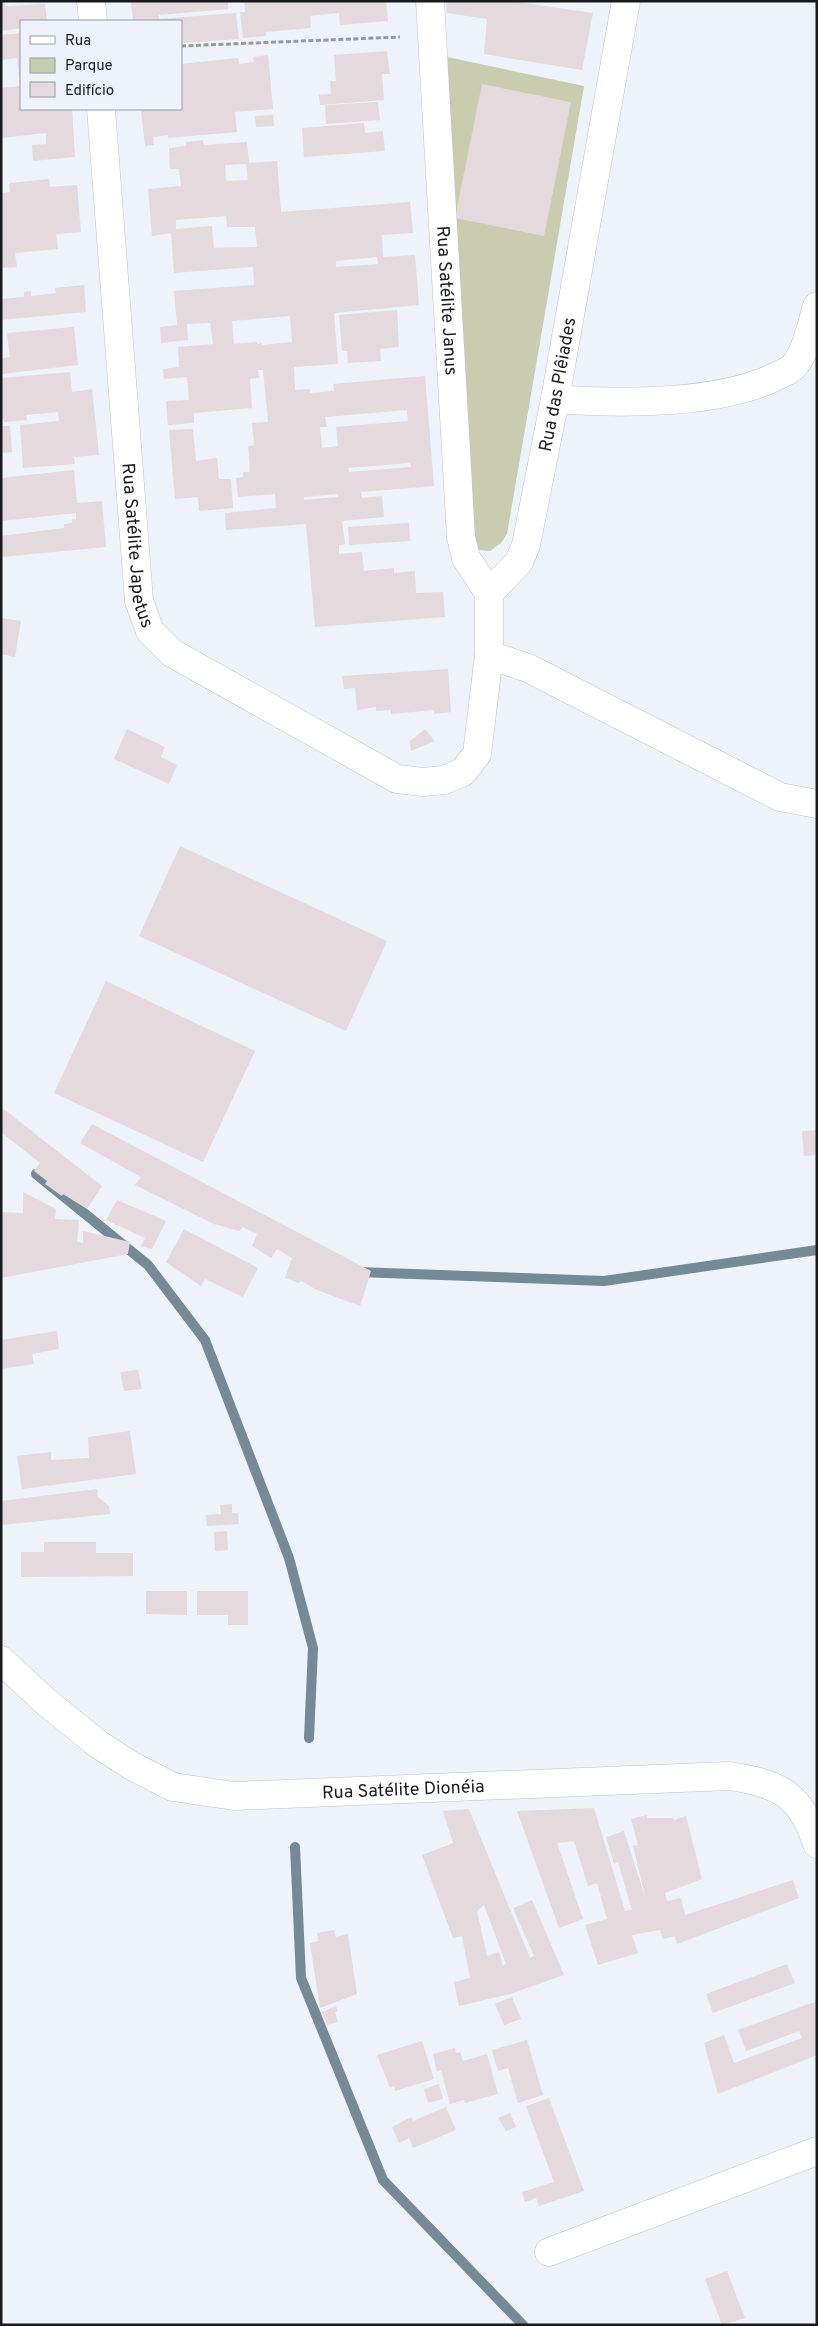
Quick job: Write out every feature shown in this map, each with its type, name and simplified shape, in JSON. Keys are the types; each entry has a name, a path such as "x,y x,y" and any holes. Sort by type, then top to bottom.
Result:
{"street":[{"path":"91,1 93,20"},
{"name":"Rua Satélite Janus","path":"430,1 461,537 466,558 489,593"},
{"name":"Rua das Plêiades","path":"489,593 520,562 526,545 556,399 626,1"},
{"name":"Rua Satélite Japetus","path":"101,110 139,601 150,631 172,653 397,779 423,782 444,780 463,772 477,754 489,655"},
{"path":"556,399 595,402 687,398 745,388 770,380 793,368 806,344 817,306"},
{"path":"489,593 489,655 528,668 780,796 817,804"},
{"name":"Rua Satélite Dionéia","path":"1,1660 46,1702 98,1744 132,1766 173,1787 234,1796 729,1776 761,1781 790,1795 812,1828 817,1844"},
{"path":"549,2252 817,2151"}],"path":[{"path":"182,46 433,35"}],"green space":[{"path":"442,56 584,86 507,534 501,543 490,551 479,550 468,536"}],"building":[{"path":"1,1 5,1 5,6 45,4 47,20 20,20 20,28 1,31"},
{"path":"131,1 228,1 228,9 159,15 159,19 236,13 239,39 182,43 182,20 133,20"},
{"path":"244,1 386,1 388,21 340,25 339,13 310,16 311,28 266,32 266,36 243,38 240,12 245,12"},
{"path":"446,1 511,1 593,13 582,70 484,54 487,19 447,13"},
{"path":"20,33 20,86 17,58 1,60 1,35"},
{"path":"387,51 390,74 382,74 384,100 320,105 319,95 331,94 330,81 336,81 334,55"},
{"path":"268,55 273,109 235,112 237,132 168,138 168,135 153,137 154,145 145,146 141,110 182,110 182,64 238,58 239,64 254,62 253,57"},
{"path":"482,84 571,102 544,236 455,218"},
{"path":"20,86 20,110 72,110 75,157 33,161 32,145 46,144 46,133 1,138 1,88"},
{"path":"378,102 380,120 326,124 325,105"},
{"path":"273,115 274,126 256,127 255,116"},
{"path":"364,123 365,133 383,131 385,151 304,157 302,128"},
{"path":"203,140 204,145 247,142 249,163 277,161 281,212 410,202 413,233 382,235 383,257 415,255 419,305 334,313 338,364 294,367 295,390 310,389 310,393 334,391 333,384 425,376 434,486 361,492 362,498 382,496 384,517 342,521 345,544 339,545 339,554 362,552 364,571 394,568 394,573 415,571 416,593 443,592 445,617 315,627 306,524 226,530 225,513 276,508 275,494 238,497 236,478 243,477 243,472 250,472 248,446 254,445 252,423 268,422 263,370 258,370 259,378 250,379 252,408 194,413 194,423 168,425 166,401 189,400 187,377 164,379 163,369 179,367 178,347 213,344 210,323 187,324 188,340 161,343 160,327 177,325 174,291 254,285 253,267 174,273 171,233 152,236 148,189 181,186 179,169 170,169 169,148 186,146 186,142","holes":["246,164 248,180 226,181 225,165","226,216 227,227 255,227 257,247 214,248 212,226 176,229 176,220","377,257 378,264 336,267 336,261","290,316 292,342 262,345 262,343 257,344 257,342 234,344 232,321","407,410 408,421 336,427 338,446 322,448 320,427 327,427 325,417","410,463 411,467 349,472 348,468","338,494 338,497 304,500 304,497"]},
{"path":"49,179 50,187 77,185 81,232 56,234 58,249 15,253 17,267 1,268 1,193 10,192 9,183"},
{"path":"84,285 86,312 1,320 1,299 24,297 24,292 31,291 31,296 56,293 55,288"},
{"path":"397,310 399,347 380,349 381,361 348,363 347,351 342,351 339,315"},
{"path":"74,327 78,365 1,374 1,358 10,357 7,333"},
{"path":"70,372 72,392 92,389 99,455 74,457 75,464 23,468 20,425 59,421 58,412 26,415 27,420 4,422 4,419 1,420 1,378"},
{"path":"1,426 10,426 12,452 1,453"},
{"path":"193,429 196,461 217,458 219,479 231,479 233,508 199,511 198,497 175,499 169,430"},
{"path":"74,470 77,503 102,501 106,547 1,557 1,536 64,528 64,524 72,523 72,519 76,519 76,513 1,521 1,478"},
{"path":"409,523 410,541 349,545 348,527"},
{"path":"1,618 21,621 15,657 1,654"},
{"path":"448,669 451,712 434,714 434,710 391,714 391,710 376,711 376,707 357,710 355,688 344,689 342,676"},
{"path":"127,729 165,747 161,757 177,765 169,784 114,759"},
{"path":"425,729 435,741 411,751 410,741"},
{"path":"180,846 387,941 346,1031 139,936"},
{"path":"106,981 255,1051 203,1162 54,1093"},
{"path":"1,1107 102,1186 87,1209 63,1194 62,1196 45,1184 47,1181 34,1171 40,1163 1,1132"},
{"path":"92,1124 371,1271 360,1306 317,1290 301,1281 299,1283 285,1278 292,1258 277,1249 271,1258 252,1246 257,1234 243,1227 239,1231 214,1224 135,1185 141,1177 80,1143"},
{"path":"817,1130 817,1155 804,1156 802,1131"},
{"path":"23,1192 56,1209 55,1219 79,1220 77,1242 83,1243 83,1231 130,1242 128,1254 1,1278 1,1212 23,1213"},
{"path":"117,1200 166,1221 152,1249 141,1246 145,1238 106,1220"},
{"path":"184,1229 258,1268 243,1297 205,1279 201,1286 166,1262"},
{"path":"57,1331 59,1349 32,1354 34,1364 1,1369 1,1340"},
{"path":"138,1370 142,1389 124,1391 120,1372"},
{"path":"130,1431 136,1474 22,1489 17,1456 51,1452 51,1460 89,1458 88,1437"},
{"path":"97,1489 98,1497 109,1506 110,1514 1,1525 1,1501"},
{"path":"232,1504 232,1513 238,1513 239,1524 207,1526 206,1515 221,1514 220,1505"},
{"path":"227,1531 228,1550 215,1551 214,1532"},
{"path":"44,1542 96,1542 96,1553 133,1553 133,1576 21,1577 21,1552 44,1552"},
{"path":"146,1591 187,1591 187,1615 146,1614"},
{"path":"197,1591 248,1591 248,1625 228,1625 228,1615 197,1615"},
{"path":"594,1808 625,1911 632,1910 618,1862 614,1864 606,1837 624,1831 646,1900 633,1846 638,1845 631,1819 647,1815 647,1818 673,1818 674,1820 686,1816 702,1879 665,1893 667,1901 681,1898 685,1915 793,1880 799,1898 677,1944 675,1936 663,1939 660,1930 632,1935 638,1953 598,1965 585,1925 607,1919 597,1883 588,1886 574,1841 557,1843 583,1919 559,1928 517,1811"},
{"path":"469,1809 530,1958 534,1956 513,1908 532,1900 564,1975 510,1994 459,2006 454,1982 470,1978 462,1936 453,1938 422,1855 453,1843 443,1811","holes":["484,1905 506,1964 503,1966 499,1952 487,1956 477,1911"]},
{"path":"334,1930 336,1937 348,1934 357,1994 320,2008 310,1943 319,1941 317,1933"},
{"path":"787,1964 795,1983 713,2013 706,1994"},
{"path":"512,1997 521,2019 504,2025 495,2004"},
{"path":"817,2001 817,2055 718,2094 704,2043 724,2035 734,2063 802,2038 799,2031 746,2051 738,2030"},
{"path":"336,2006 338,2011 335,2012 338,2022 327,2025 322,2012"},
{"path":"527,2040 543,2095 518,2103 508,2068 498,2071 492,2050"},
{"path":"422,2041 434,2079 395,2091 394,2086 390,2088 377,2055"},
{"path":"455,2048 456,2053 460,2052 463,2061 487,2054 498,2094 465,2103 464,2100 450,2104 441,2070 437,2072 433,2054"},
{"path":"439,2084 443,2099 428,2103 424,2089"},
{"path":"549,2098 584,2191 539,2206 536,2198 525,2202 522,2192 554,2182 526,2106"},
{"path":"446,2107 456,2130 413,2148 409,2138 399,2143 392,2127 411,2117 413,2121"},
{"path":"510,2113 516,2127 506,2131 498,2118"},
{"path":"727,2271 745,2318 722,2325 705,2279"}],"waterway":[{"path":"36,1174 148,1265 205,1340 289,1558 313,1648 309,1738"},
{"path":"358,1272 604,1281 817,1250"},
{"path":"295,1847 301,1978 383,2180 523,2325"}]}
